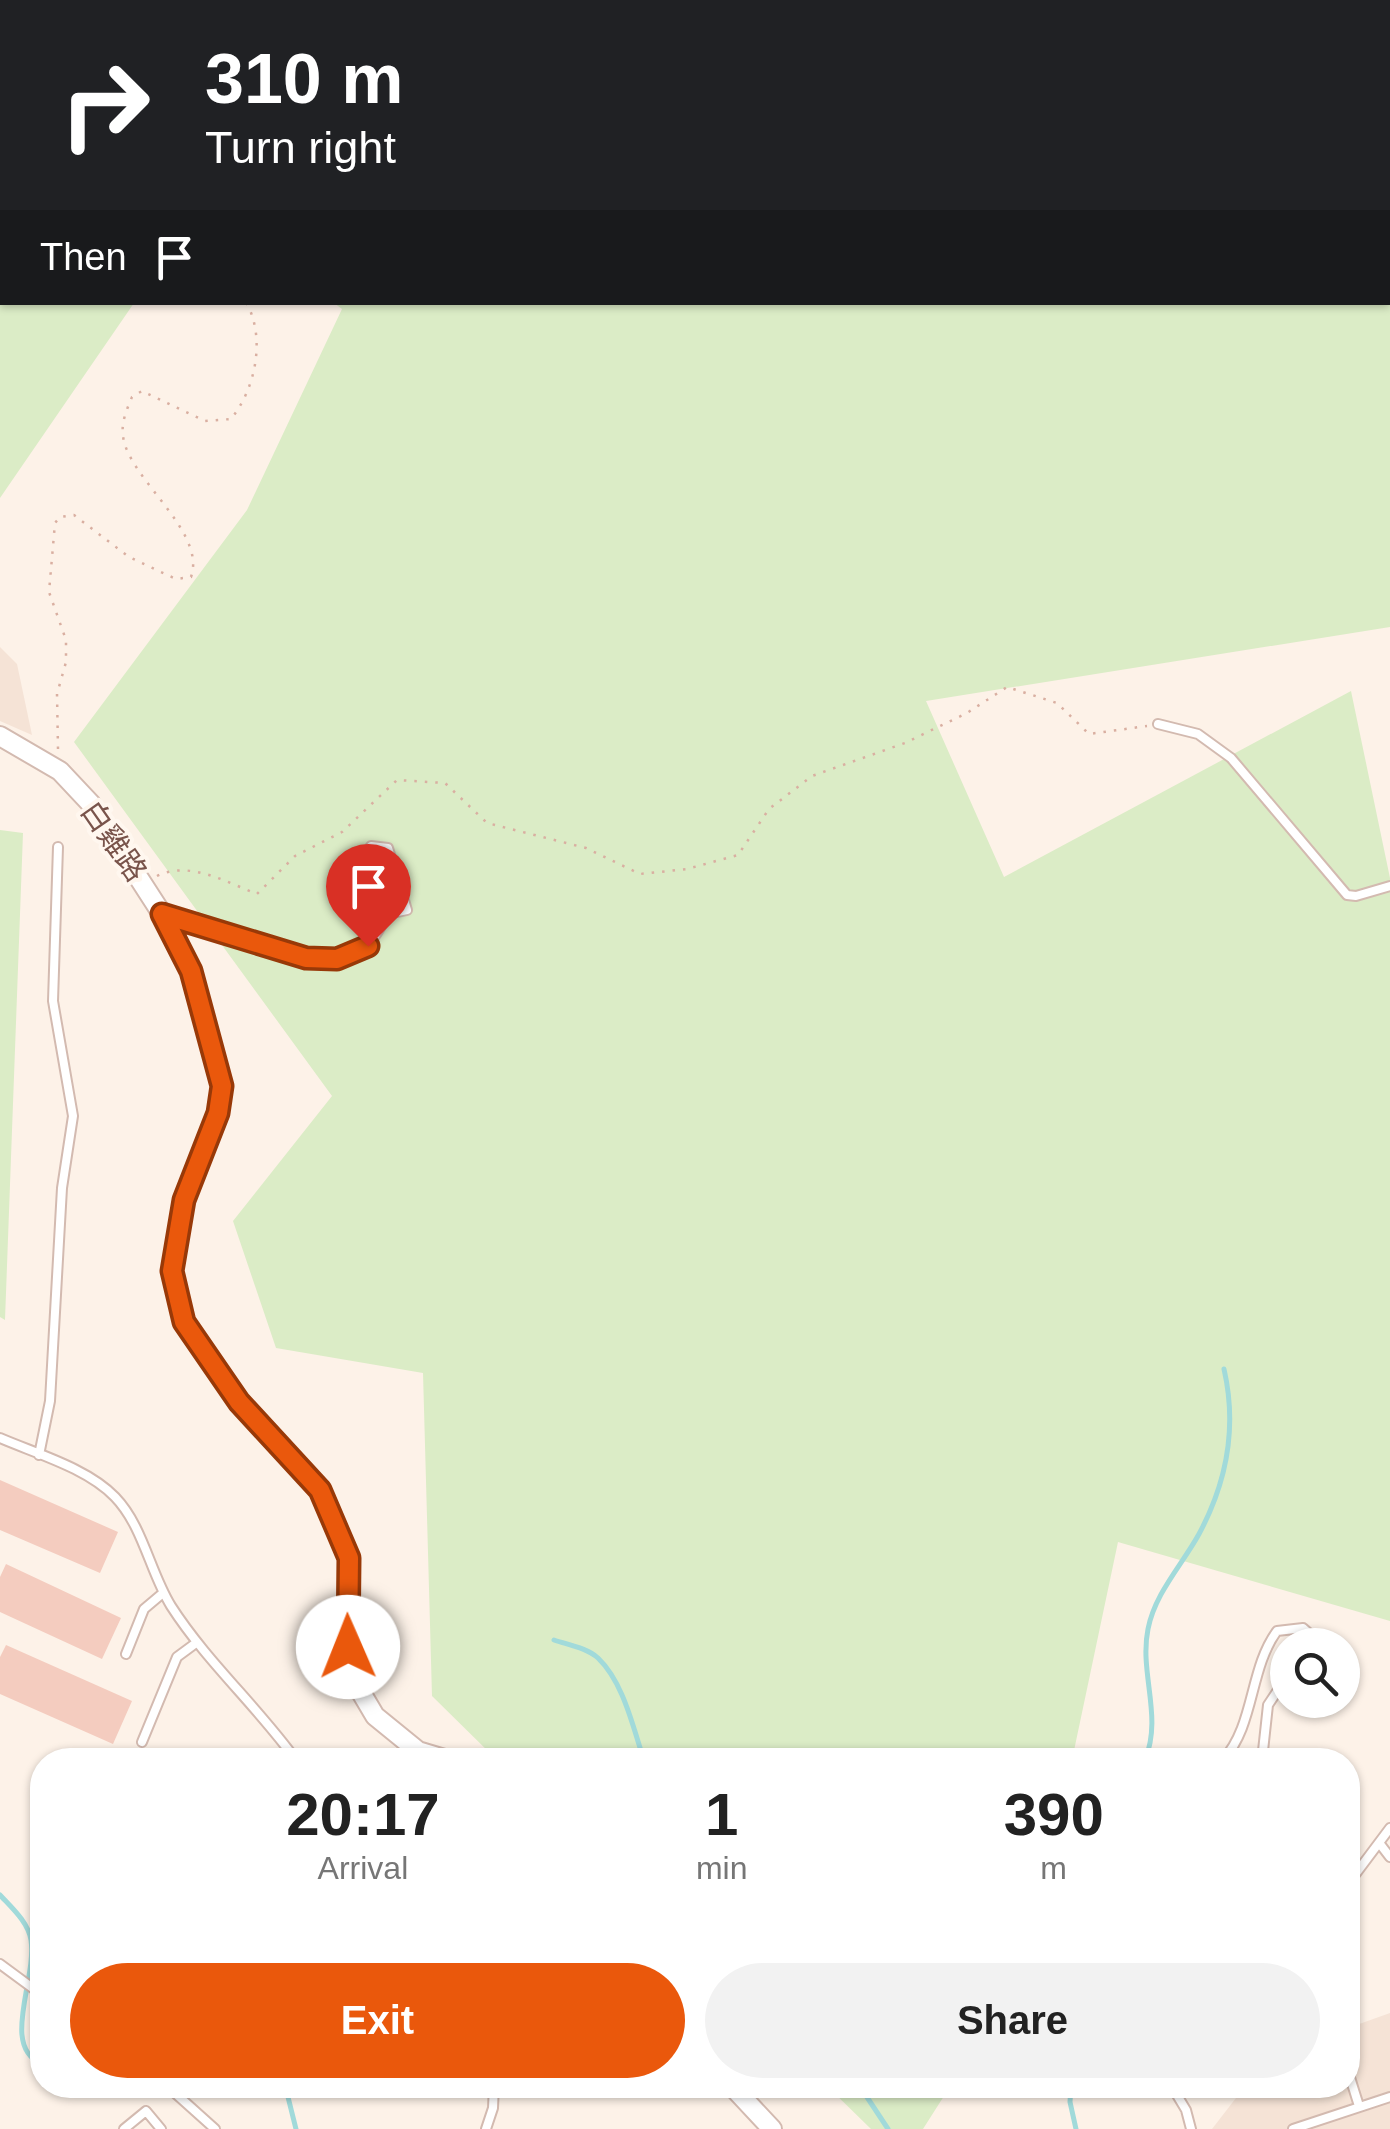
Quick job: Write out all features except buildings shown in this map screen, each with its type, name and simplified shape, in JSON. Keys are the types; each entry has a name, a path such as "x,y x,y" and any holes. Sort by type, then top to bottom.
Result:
{"street":[{"name":"白雞路","path":"0,736 60,771 90,804 162,914 191,971 222,1086 218,1113 184,1200 172,1271 184,1322 239,1402 320,1490 349,1558 350,1672 375,1716 413,1748"},
{"path":"743,2098 772,2129"}],"lane":[{"path":"1158,724 1198,734 1231,758 1347,895 1390,886"},
{"path":"162,914 306,958 337,959 368,946 388,914 407,910 388,848 371,846 352,876 368,946"},
{"path":"38,1455 52,1387 62,1188 72,1116 53,1000 58,847"},
{"path":"0,1438 91,1480 114,1496 125,1509 164,1593 196,1643 286,1748"},
{"path":"126,1654 144,1609 164,1593"},
{"path":"142,1742 177,1657 196,1643"},
{"path":"1233,1748 1270,1645"},
{"path":"1263,1748 1270,1702"},
{"path":"1360,1869 1390,1828"},
{"path":"1380,1844 1390,1857"},
{"path":"0,1964 30,1985"},
{"path":"1295,2128 1390,2097"},
{"path":"180,2098 215,2129"},
{"path":"486,2129 493,2098"},
{"path":"1179,2098 1191,2129"},
{"path":"1356,2098 1359,2106"},
{"path":"124,2129 146,2111 161,2129"}],"path":[{"path":"60,771 56,694 66,662 66,640 49,592 55,523 74,515 129,557 176,579 192,576 192,554 125,445 123,423 132,397 142,391 206,421 231,419 244,397 258,348 258,332 247,305"},
{"path":"142,882 168,870 202,872 257,894 295,856 342,832 397,780 445,782 486,822 586,848 640,874 687,869 738,855 769,808 812,776 905,743 1007,687 1057,703 1089,734 1158,724"}],"shaded area":[{"path":"0,647 17,664 32,735 0,721"},
{"path":"1390,2013 1390,2129 1212,2129 1236,2098 1360,2098 1360,2024"}],"green space":[{"path":"0,305 133,305 0,498"},
{"path":"337,305 1390,305 1390,627 926,701 1004,877 1351,691 1390,878 1390,1621 1118,1542 1075,1748 485,1748 432,1696 423,1373 276,1348 233,1221 332,1096 74,742 247,510 342,309"},
{"path":"0,830 23,833 5,1320 0,1317"},
{"path":"839,2098 943,2098 923,2129 871,2129"}],"waterway":[{"path":"1149,1748 1152,1727 1146,1662 1148,1629 1163,1591 1209,1514 1223,1474 1230,1412 1224,1369"},
{"path":"554,1640 589,1652 607,1668 627,1706 640,1748"},
{"path":"0,1895 23,1921 30,1936"},
{"path":"30,1963 22,2028 23,2043 30,2055"},
{"path":"288,2098 296,2129"},
{"path":"868,2098 888,2129"},
{"path":"1070,2098 1076,2129"}],"route":[{"path":"348,1647 349,1558 320,1490 239,1402 184,1322 172,1271 184,1200 218,1113 222,1086 191,971 162,914 306,958 337,959 368,946"}]}
